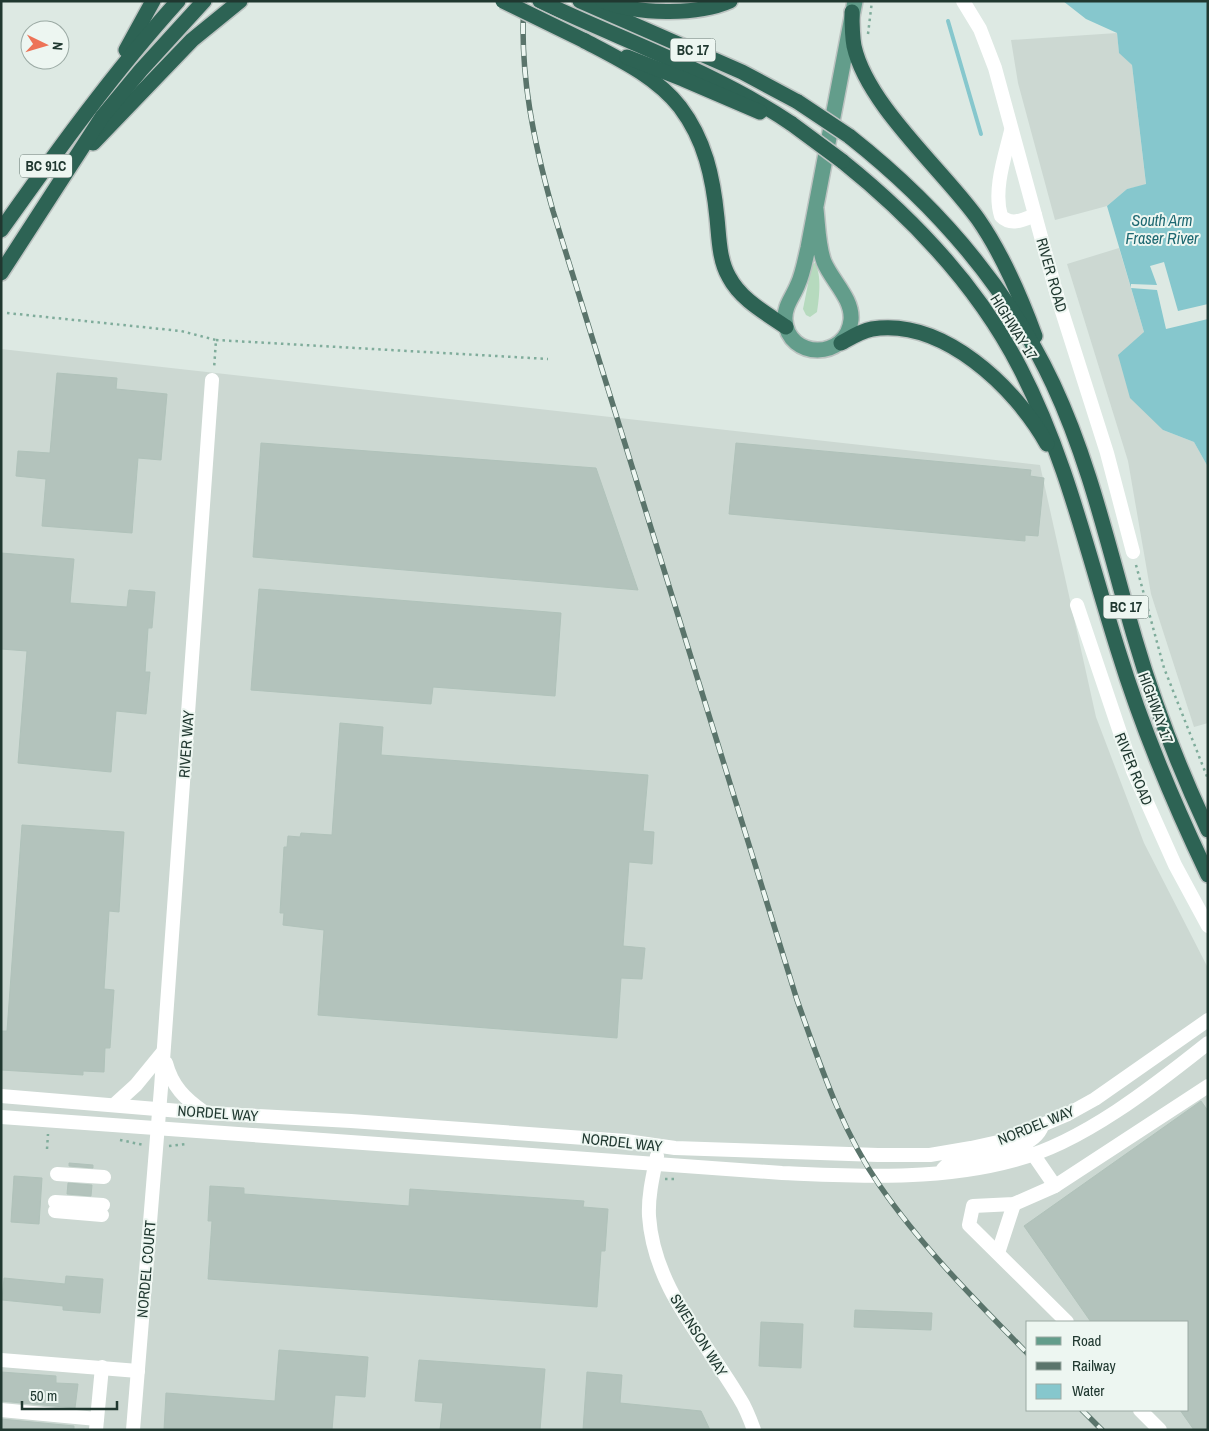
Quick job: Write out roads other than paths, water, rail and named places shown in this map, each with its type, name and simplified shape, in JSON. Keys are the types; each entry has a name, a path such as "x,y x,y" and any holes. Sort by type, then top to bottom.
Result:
{"highway":[{"path":"93,103 153,1"},
{"path":"93,103 178,1"},
{"path":"69,168 102,117 146,64 204,1"},
{"path":"69,168 192,40 240,1"},
{"path":"503,1 583,40 792,124"},
{"name":"HIGHWAY 17","path":"540,1 716,80 770,109 842,161 888,199 943,257 988,316 1019,366 1041,410 1067,480 1142,723 1165,782 1208,875"},
{"path":"603,1 630,8 666,10 708,7 730,1"},
{"name":"HIGHWAY 17","path":"583,3 724,64 798,102 849,136 901,180 967,249 1006,301 1052,382 1084,464 1136,641 1159,711 1208,830"},
{"path":"853,5 854,46 865,72 905,132 962,199 992,241 1017,291 1052,382"},
{"path":"583,40 656,84 679,106 696,134 709,166 722,258 728,277 750,302 786,327"},
{"name":"BC 91C","path":"1,230 93,103"},
{"name":"BC 91C","path":"1,274 69,168"},
{"name":"BC 17","path":"840,343 870,329 888,328 925,336 948,345 971,358 1000,382 1030,418 1067,480"}],"main road":[{"path":"816,209 823,260 850,310 850,327 840,343 822,351 810,350 794,341 786,327 786,307 801,276 816,209 853,5"}],"street":[{"name":"RIVER ROAD","path":"963,1 980,29 990,53 1061,308 1107,453 1133,552"},
{"path":"1011,129 1002,176 999,210 1005,220 1011,222 1019,222 1035,215"},
{"name":"RIVER WAY","path":"159,1109 212,380"},
{"name":"RIVER ROAD","path":"1077,605 1133,771 1175,864 1208,926"},
{"name":"NORDEL WAY","path":"1,1096 204,1113 626,1141 659,1146 780,1153 930,1155 1007,1140 1042,1126 1095,1099 1208,1020"},
{"name":"NORDEL WAY","path":"1,1117 158,1130 848,1176 939,1174 972,1170 1017,1160 1060,1144 1107,1118 1206,1045"},
{"path":"114,1104 136,1085 163,1052"},
{"path":"163,1052 170,1079 191,1103 204,1113"},
{"path":"1066,1321 969,1225 973,1206 1014,1204 1055,1186 1208,1086"},
{"name":"NORDEL COURT","path":"133,1430 159,1109"},
{"path":"939,1174 948,1164 1010,1149 1032,1141 1039,1134 1042,1126"},
{"name":"SWENSON WAY","path":"659,1146 649,1216 656,1258 687,1322 741,1399 754,1430"},
{"path":"1033,1154 1055,1186"},
{"path":"56,1188 104,1191 56,1188"},
{"path":"998,1253 1014,1204"},
{"path":"1,1360 138,1371"},
{"path":"1,1410 97,1424 102,1367"},
{"path":"1141,1411 1160,1430"}],"water":[{"name":"South Arm Fraser River","path":"1063,1 1208,1 1208,467 1194,442 1163,430 1130,398 1118,355 1144,332 1107,206 1127,189 1146,184 1132,65 1119,53 1117,33 1086,19"}],"waterway":[{"path":"948,21 981,134"}],"railway":[{"path":"524,1 523,28 526,81 534,134 553,211 797,1000 823,1072 832,1096 866,1165 896,1209 950,1273 1026,1352"},
{"path":"1083,1411 1102,1430"}]}
